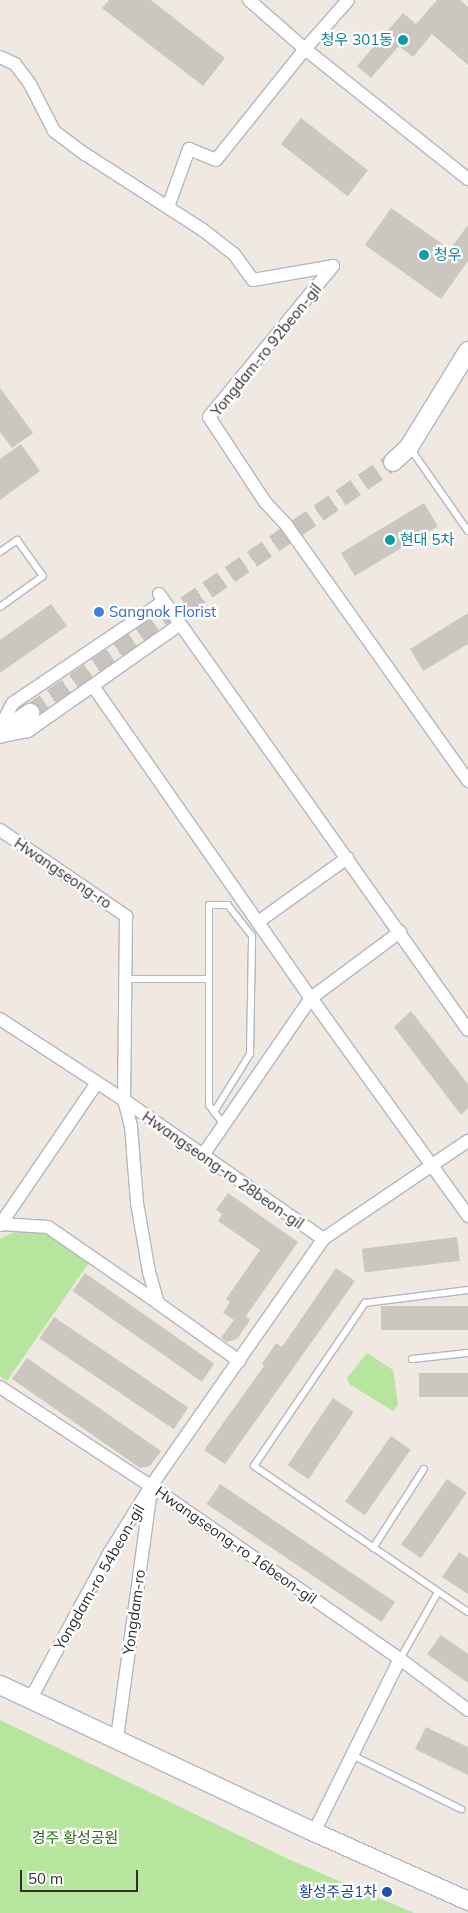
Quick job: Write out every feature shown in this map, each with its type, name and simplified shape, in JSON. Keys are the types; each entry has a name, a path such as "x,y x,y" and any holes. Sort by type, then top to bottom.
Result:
{"main road":[{"path":"393,462 409,447 463,369 468,351"},
{"path":"0,735 30,713"},
{"path":"0,1685 314,1832 468,1901"}],"street":[{"path":"249,0 305,49 468,179"},
{"path":"168,207 189,149 216,160 305,49 348,0"},
{"name":"Yongdam-ro 92beon-gil","path":"0,57 15,64 30,84 54,132 168,207 234,254 253,280 333,266 209,417 265,502 287,526 468,781"},
{"path":"0,728 14,703 161,597 468,1030"},
{"path":"0,735 28,731 180,624"},
{"path":"93,686 311,998 433,1164 468,1216"},
{"name":"Hwangseong-ro","path":"0,830 126,916 125,979"},
{"path":"258,922 347,858"},
{"path":"203,1155 311,998 400,932"},
{"path":"125,979 124,1100 131,1126 136,1203 149,1272 158,1303"},
{"name":"Hwangseong-ro 28beon-gil","path":"0,1019 124,1100 323,1239"},
{"path":"0,1225 97,1083"},
{"name":"Yongdam-ro 54beon-gil","path":"31,1698 110,1552 151,1486 323,1239 468,1141"},
{"path":"0,1225 48,1227 239,1360"},
{"name":"Hwangseong-ro 16beon-gil","path":"0,1387 151,1486 400,1659 468,1710"},
{"name":"Yongdam-ro","path":"116,1738 151,1486"},
{"path":"314,1832 400,1659"}],"lane":[{"path":"409,447 468,531"},
{"path":"0,552 17,540 43,576 0,607"},
{"path":"214,1112 250,1054 252,936 228,905 209,905 207,979 209,1105 214,1112 224,1124"},
{"path":"125,979 207,979"},
{"path":"468,1290 365,1303 254,1466 468,1612"},
{"path":"412,1360 468,1353"},
{"path":"373,1548 424,1469"},
{"path":"400,1659 438,1592"},
{"path":"352,1755 461,1809"}],"green space":[{"path":"14,1232 45,1233 90,1261 7,1381 0,1376 0,1239"},
{"path":"367,1353 393,1370 398,1405 393,1411 349,1384 347,1378"},
{"name":"경주 황성공원","path":"0,1720 288,1859 414,1913 0,1913"}],"building":[{"path":"109,0 151,0 225,58 203,86 102,8"},
{"name":"청우 301동","path":"437,0 460,0 468,7 468,65 432,34 413,57 399,46 371,78 357,66 403,13 416,24"},
{"path":"301,118 368,170 348,196 281,144"},
{"name":"청우","path":"391,208 450,249 468,225 468,261 441,299 365,245"},
{"path":"0,388 33,433 12,448 0,432"},
{"path":"21,444 40,471 0,500 0,459"},
{"name":"현대 5차","path":"424,503 438,526 355,576 341,553"},
{"path":"51,604 67,626 0,673 0,640"},
{"path":"468,613 468,644 423,671 410,649"},
{"path":"411,1011 468,1084 468,1108 461,1115 394,1027"},
{"path":"228,1193 298,1242 246,1316 250,1320 237,1339 227,1342 221,1338 234,1320 223,1313 230,1302 226,1299 260,1250 218,1221 222,1214 216,1210"},
{"path":"457,1237 460,1261 365,1273 362,1249"},
{"path":"336,1268 355,1281 225,1464 204,1450 264,1366 262,1364 276,1343 282,1347"},
{"path":"85,1273 214,1364 202,1382 72,1291"},
{"path":"381,1306 468,1306 468,1330 381,1330"},
{"path":"54,1317 188,1408 174,1429 39,1339"},
{"path":"27,1358 161,1451 150,1466 140,1468 12,1379"},
{"path":"419,1373 468,1373 468,1397 419,1397"},
{"path":"333,1398 354,1412 308,1479 288,1465"},
{"path":"391,1436 411,1450 365,1515 345,1502"},
{"path":"447,1479 467,1493 421,1558 401,1545"},
{"path":"220,1484 395,1602 382,1622 207,1504"},
{"path":"459,1552 468,1558 468,1594 442,1577"},
{"path":"441,1635 468,1654 468,1683 427,1654"},
{"path":"426,1727 468,1747 468,1775 415,1749"}],"tunnel":[{"path":"30,713 393,462"}],"place":[{"name":"청우 301동","path":"403,40"},
{"name":"청우","path":"424,255"},
{"name":"현대 5차","path":"390,540"},
{"name":"Sangnok Florist","path":"99,612"},
{"name":"황성주공1차","path":"387,1892"}]}
